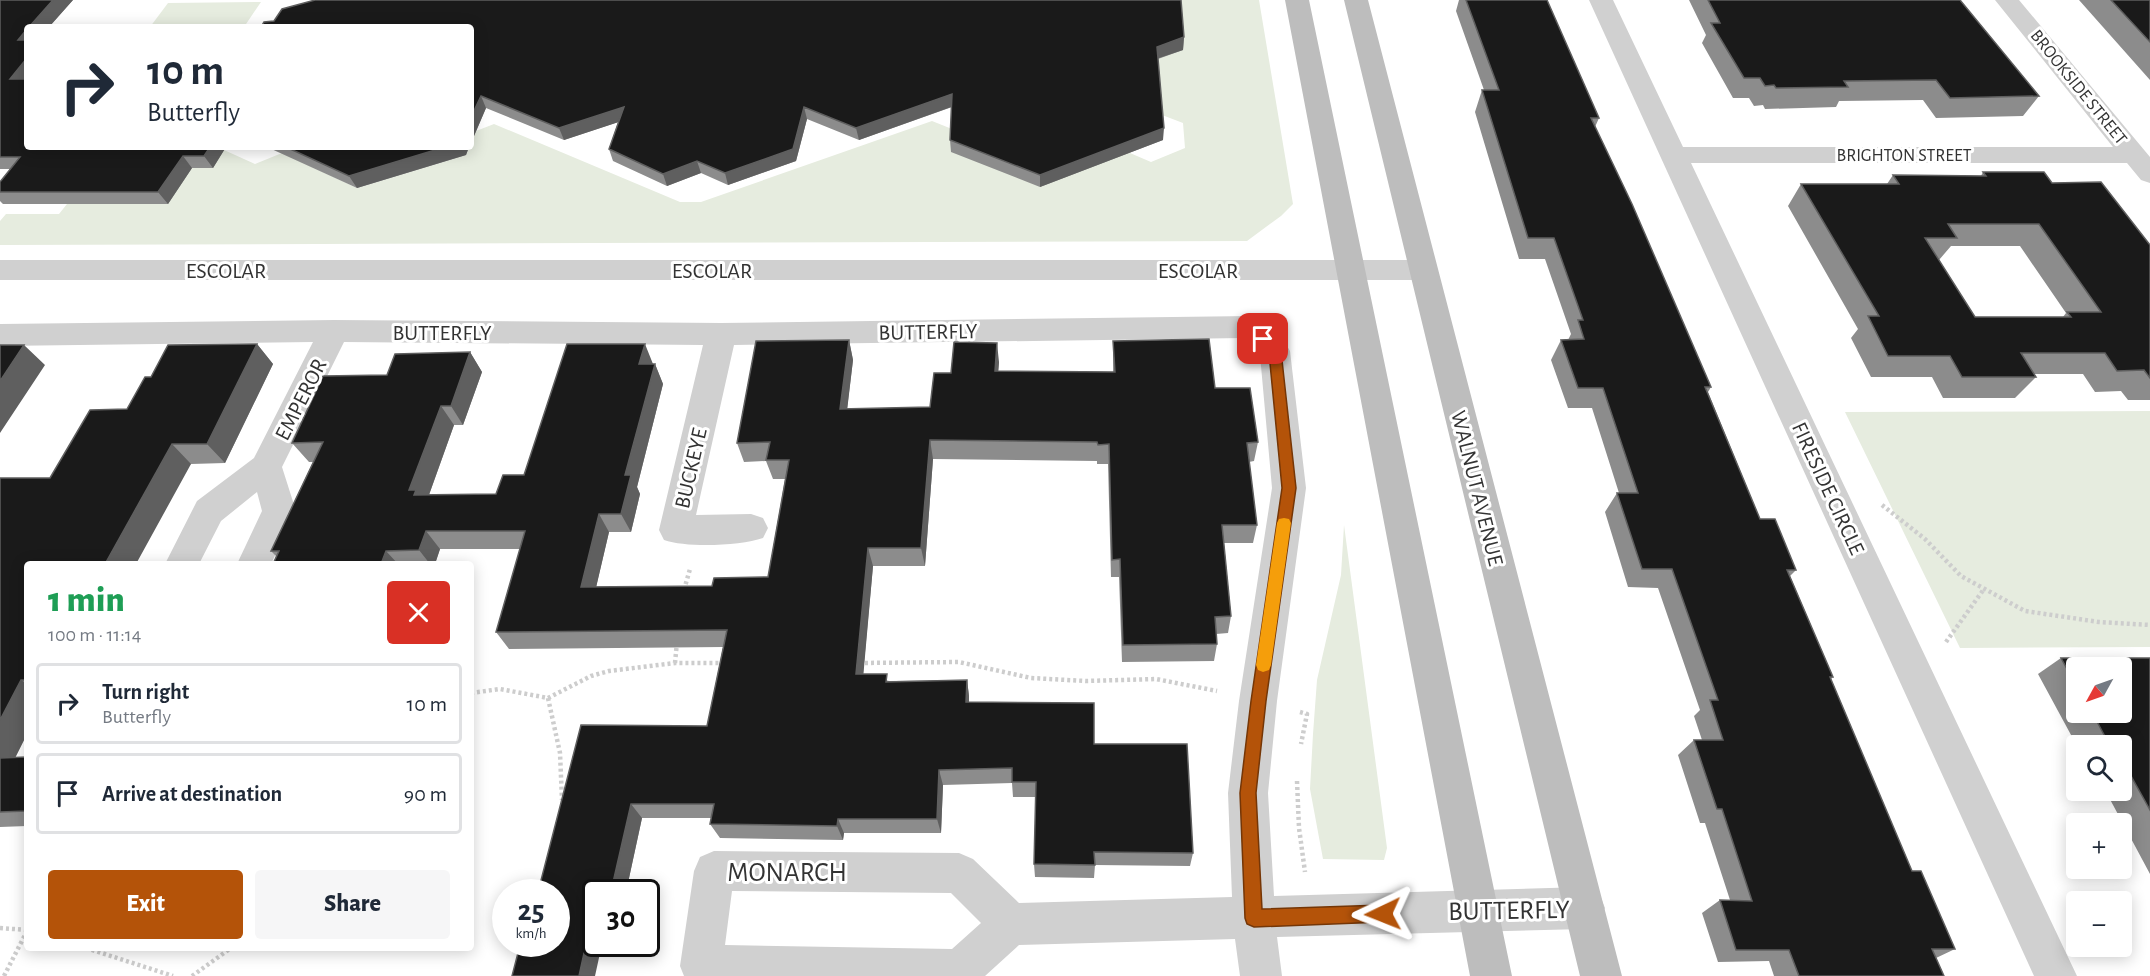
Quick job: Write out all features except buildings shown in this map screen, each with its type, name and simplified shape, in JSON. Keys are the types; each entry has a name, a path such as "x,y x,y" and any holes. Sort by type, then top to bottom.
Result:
{"main road":[{"path":"1297,0 1491,976"},
{"name":"WALNUT AVENUE","path":"1356,0 1601,976"}],"street":[{"name":"FIRESIDE CIRCLE","path":"1601,0 2056,976"},
{"name":"BROOKSIDE STREET","path":"2007,0 2142,164"},
{"name":"BRIGHTON STREET","path":"1674,155 2142,164"},
{"name":"ESCOLAR","path":"0,270 1423,270"},
{"name":"BUTTERFLY","path":"0,334 334,331 721,334 1251,327 1275,351 1289,488 1258,701 1248,793 1254,918 1261,976"},
{"name":"EMPEROR","path":"184,561 209,511 266,466 334,331"},
{"name":"BUCKEYE","path":"721,334 676,530 751,528"},
{"name":"EMPEROR","path":"255,561 279,511 266,466"},
{"name":"MONARCH","path":"714,871 959,873 1011,924 960,970 701,966 714,871"},
{"name":"BUTTERFLY","path":"1254,918 1584,908"},
{"path":"1011,924 1254,918"}],"path":[{"path":"1880,504 1925,539 1961,576 2025,611 2099,622 2150,625"},
{"path":"684,591 702,529"},
{"path":"1919,680 1984,589"},
{"path":"675,663 677,633"},
{"path":"853,663 959,662 1031,678 1086,681 1156,679 1307,714 1299,753"},
{"path":"474,692 502,687 548,698 591,676 609,671 675,663 727,664"},
{"path":"548,698 563,778 560,812"},
{"path":"1297,772 1299,828 1311,916"},
{"path":"0,928 24,930"},
{"path":"4,976 24,936"},
{"path":"660,946 704,944"},
{"path":"95,951 172,976"},
{"path":"192,976 227,951"}],"shaded area":[{"path":"1140,0 1259,0 1293,204 1281,216 1247,241 0,245 0,221 6,214 59,214 67,204 192,168 224,150 255,164 282,153 357,188 466,155 468,150 474,150 476,131 494,124 680,202 701,202 932,121 952,129 1130,153 1151,162 1185,148 1183,123 1162,115"},
{"path":"261,2 246,24 152,24 168,3"},
{"path":"2150,411 2150,647 1960,648 1845,412"},
{"path":"1344,525 1387,848 1384,860 1323,859 1310,789 1317,680 1341,575"}],"slow traffic":[{"path":"1263,665 1284,523"}],"route":[{"path":"1263,339 1275,351 1289,488 1258,701 1248,793 1254,918 1383,914"}]}
